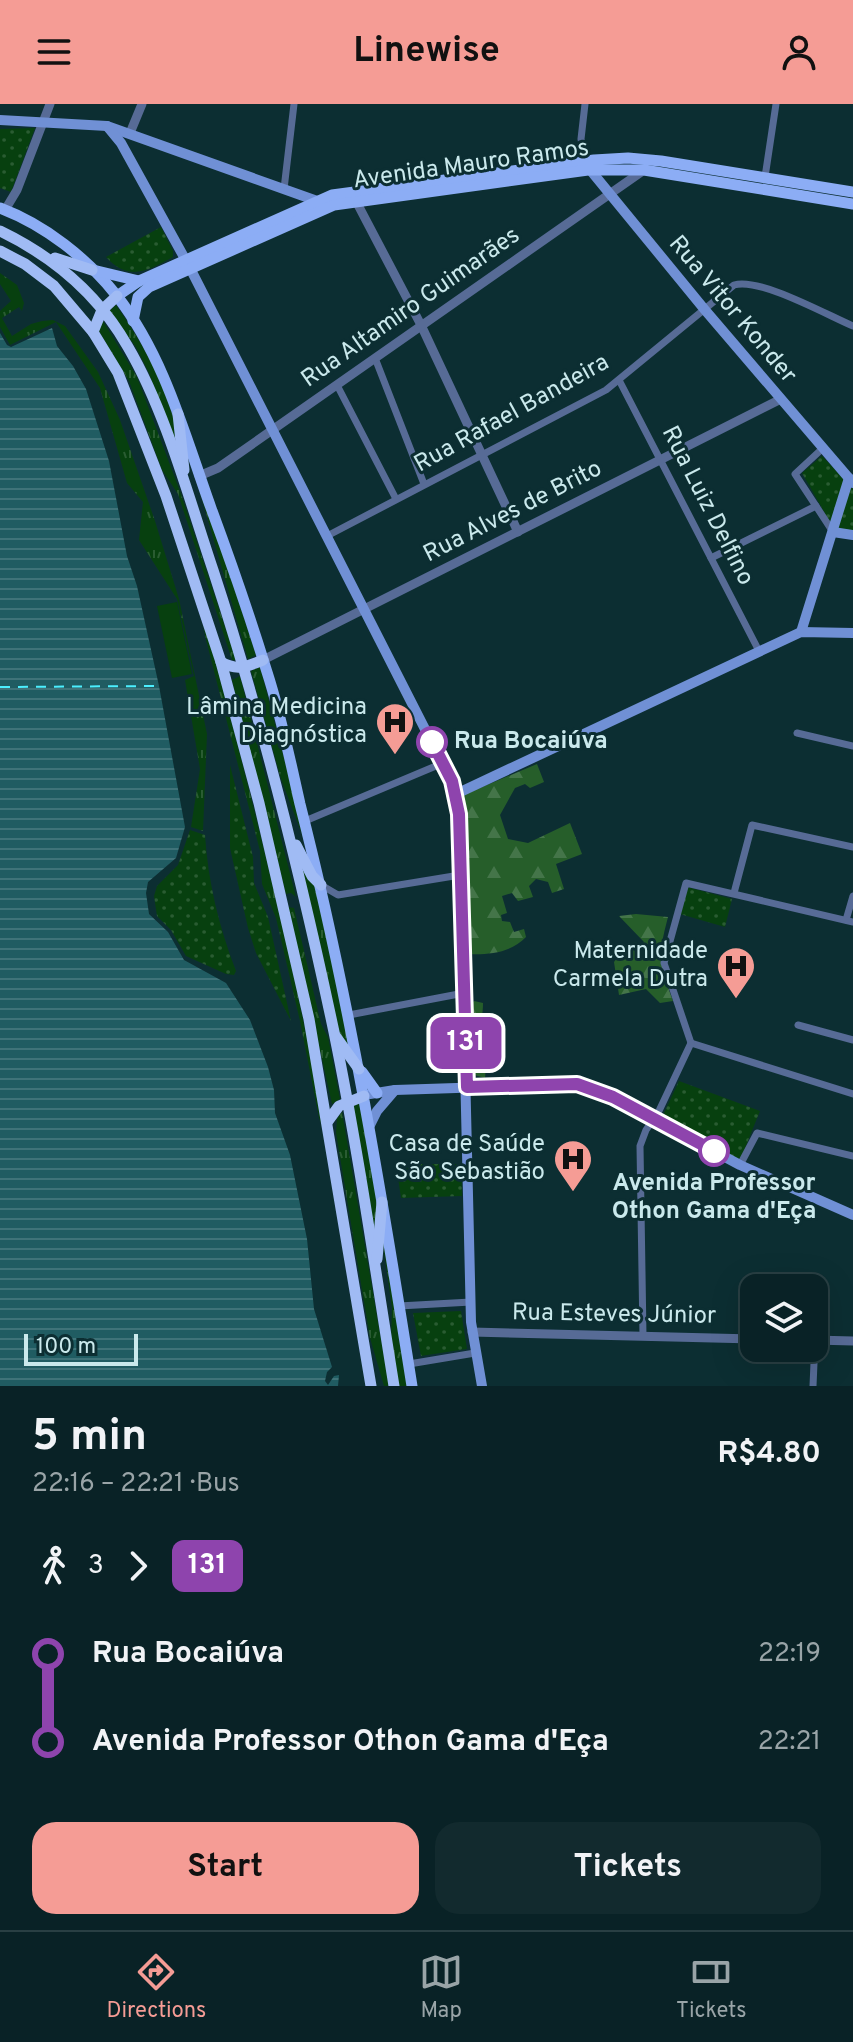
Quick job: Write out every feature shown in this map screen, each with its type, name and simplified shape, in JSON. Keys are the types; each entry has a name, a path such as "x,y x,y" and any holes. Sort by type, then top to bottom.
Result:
{"highway":[{"path":"0,222 66,271 102,310 128,347 144,379 186,491 244,668 287,823 334,1035 394,1386"},
{"path":"0,231 23,242"},
{"path":"0,251 25,264 54,286 105,349 128,396 166,496 221,662 259,803 309,1019 371,1386"},
{"path":"41,254 92,270"},
{"path":"93,332 102,310 117,296"},
{"path":"178,414 186,491"},
{"path":"221,662 244,668 263,660"},
{"path":"287,823 305,863 321,885"},
{"path":"282,902 294,901 308,917"},
{"path":"334,1035 359,1069"},
{"path":"328,1121 346,1101 364,1096"},
{"path":"376,1276 382,1202"}],"main road":[{"path":"0,120 107,126 334,205"},
{"path":"107,126 121,143 188,265 443,763 456,794 472,1332 482,1386"},
{"name":"Avenida Mauro Ramos","path":"133,321 138,297 149,287 316,201 336,195 645,159 853,192"},
{"name":"Avenida Mauro Ramos","path":"117,296 139,281 188,265 334,205 587,166 644,170 853,204"},
{"name":"Rua Vitor Konder","path":"587,166 823,448 850,486"},
{"path":"3,209 58,240 117,296 153,355 178,414 263,660 321,885 370,1125 412,1386"},
{"path":"92,270 139,281"},
{"path":"801,632 850,486"},
{"path":"833,532 853,535"},
{"path":"456,794 801,632 853,633"},
{"path":"359,1069 377,1093"},
{"path":"364,1096 395,1090 577,1084 613,1097 740,1165 853,1215"},
{"path":"370,1125 377,1111 395,1090"}],"street":[{"path":"3,209 17,190 50,104"},
{"path":"130,133 142,104"},
{"path":"284,189 294,104"},
{"path":"585,104 581,139 587,166"},
{"path":"765,177 776,104"},
{"name":"Rua Altamiro Guimarães","path":"199,476 218,468 644,170"},
{"path":"357,203 421,325 518,532"},
{"name":"Rua Rafael Bandeira","path":"327,536 619,380 734,285 751,283 853,326"},
{"path":"375,358 424,484"},
{"name":"Rua Luiz Delfino","path":"619,380 759,651"},
{"path":"337,385 396,499"},
{"name":"Rua Alves de Brito","path":"263,660 781,399"},
{"path":"823,448 795,474 833,532"},
{"path":"711,558 816,506"},
{"path":"797,733 853,746"},
{"path":"305,821 443,763"},
{"path":"734,893 752,825 853,847"},
{"path":"321,885 338,895 460,875"},
{"path":"643,1336 640,1146 691,1043 664,963 686,883 850,921 853,896"},
{"path":"349,1015 464,993"},
{"path":"798,1025 853,1040"},
{"path":"691,1043 853,1094"},
{"path":"740,1165 757,1133 853,1156"},
{"path":"399,1306 471,1302"},
{"name":"Rua Esteves Júnior","path":"472,1332 740,1339"},
{"path":"828,1340 853,1341"},
{"path":"409,1364 475,1353"},
{"path":"813,1386 814,1362"}],"green space":[{"path":"35,128 11,192 0,188 0,129"},
{"path":"161,227 173,257 146,270 130,272 114,265 106,257"},
{"path":"0,273 17,285 24,303 22,311 19,307 2,318 12,336 42,321 53,320 65,326 98,372 120,420 179,599 207,734 203,831 191,827 200,769 185,680 194,676 177,599 139,540 143,502 127,483 100,388 56,322 10,345 0,327 0,311 11,301 0,284"},
{"path":"116,305 159,378 173,418 181,460 149,373 136,347 109,311"},
{"path":"103,321 137,377 181,494 236,660 232,660 178,494 162,470 129,381 99,331"},
{"path":"822,456 853,489 853,532 834,529 802,473"},
{"path":"200,484 256,655 248,659 199,489"},
{"path":"177,602 192,674 172,678 157,606"},
{"path":"202,614 271,877 328,1143 319,1118 276,918 262,884 260,851"},
{"path":"260,667 308,850 281,779 251,671"},
{"path":"240,676 296,897 286,894 232,680"},
{"path":"537,764 544,782 530,788 525,784 515,788 500,815 508,839 528,843 570,823 582,854 556,864 564,889 552,893 548,882 536,879 529,886 533,897 518,901 512,893 502,896 507,913 501,915 502,921 510,922 514,932 524,929 526,937 513,947 499,952 467,954 461,796"},
{"path":"230,765 253,857 254,883 268,917 291,1021 256,953 248,928 230,848"},
{"path":"190,830 205,835 212,887 224,938 236,971 234,975 186,956 171,930 157,916 154,896 157,886 178,865"},
{"path":"301,868 317,888 352,1053 339,1032"},
{"path":"687,887 732,899 725,927 680,914"},
{"path":"288,907 294,908 321,1024 328,1037 340,1099 332,1104"},
{"path":"619,916 668,917 661,960 673,1001 660,1003 646,989 619,995 614,962 629,943 644,942"},
{"path":"474,1001 483,1003 480,1037 485,1078 471,1074 467,1009"},
{"path":"679,1081 760,1111 741,1158 736,1160 667,1123 664,1113"},
{"path":"361,1099 378,1205 374,1237 352,1104"},
{"path":"342,1112 389,1386 384,1386 370,1338 336,1133 337,1119"},
{"path":"396,1164 461,1164 462,1196 401,1198"},
{"path":"383,1234 408,1386 398,1386 391,1342 392,1308"},
{"path":"461,1311 467,1349 421,1356 413,1313"}],"water":[{"path":"52,328 57,346 86,389 109,461 127,556 137,586 159,686 185,827 176,858 148,882 149,914 168,932 184,960 226,983 250,1020 268,1067 274,1090 275,1113 290,1155 307,1239 314,1309 332,1367 325,1381 328,1385 334,1376 339,1375 338,1386 0,1386 0,333 11,347"}],"ferry route":[{"path":"0,687 159,686"}],"bus line":[{"name":"131","path":"432,742 452,781 459,814 467,1087 577,1084 613,1097 714,1151"}],"place":[{"name":"Rua Bocaiúva","path":"432,742"},
{"name":"Lâmina Medicina Diagnóstica","path":"395,756"},
{"name":"Maternidade Carmela Dutra","path":"736,1000"},
{"name":"Avenida Professor Othon Gama d'Eça","path":"714,1151"},
{"name":"Casa de Saúde São Sebastião","path":"573,1193"}]}
